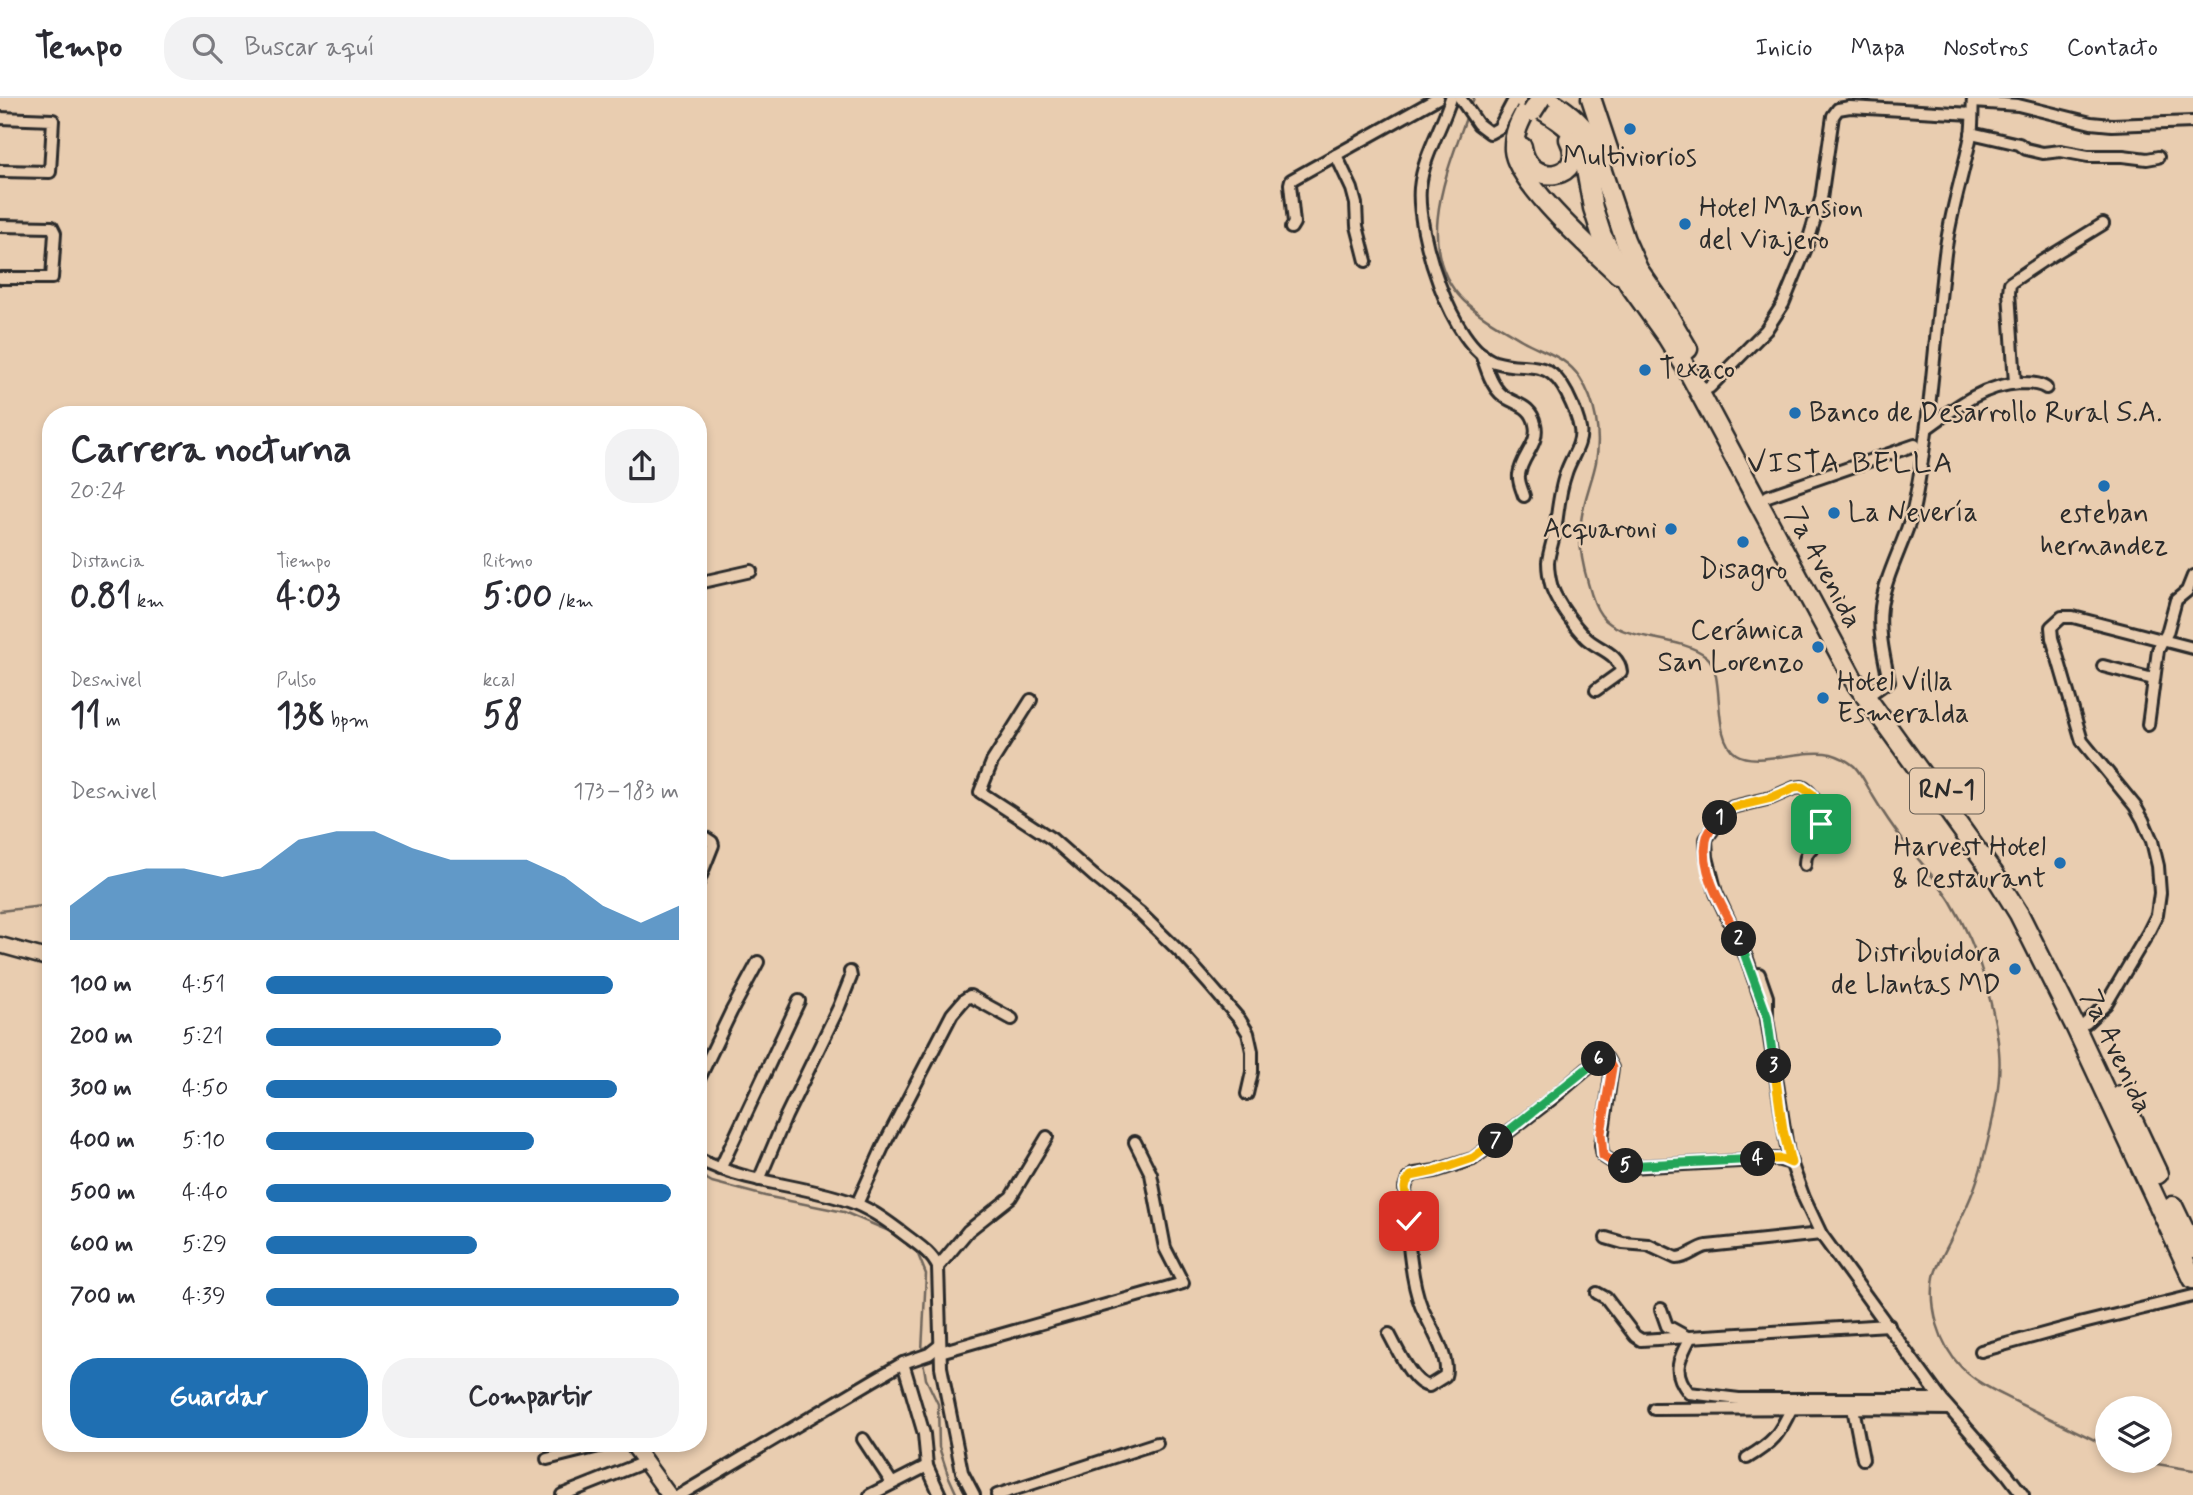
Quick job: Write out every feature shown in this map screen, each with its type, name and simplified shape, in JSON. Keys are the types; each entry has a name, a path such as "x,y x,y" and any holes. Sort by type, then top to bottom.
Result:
{"main road":[{"path":"1591,98 1660,301"},
{"path":"1531,101 1523,130 1523,153 1540,174 1552,176 1562,173 1574,158 1572,144 1561,124"},
{"path":"1531,101 1514,140 1514,153 1519,168 1537,193 1629,284"},
{"name":"RN-1","path":"1531,101 1581,142 1596,222 1629,284"},
{"name":"RN-1","path":"1531,101 1569,113 1591,138 1625,240 1638,269 1660,301"},
{"name":"7a Avenida","path":"1629,284 1704,390 1768,496 1870,693 2019,914 2076,1027 2193,1279"},
{"name":"7a Avenida","path":"1660,301 1843,662 1870,693 2019,892 2086,1023 2193,1248"}],"street":[{"path":"1291,228 1294,220 1290,181 1438,98"},
{"path":"1451,98 1425,164 1420,187 1419,209 1431,260 1446,303 1467,339 1494,362 1541,368 1551,373 1559,379 1571,402 1580,428 1577,450 1566,472 1548,562 1552,588 1563,607 1586,638 1615,657 1620,664 1621,672 1596,690"},
{"path":"1460,98 1478,124 1490,133 1531,101"},
{"path":"1870,693 1889,681 1884,657 1881,608 1916,500 1927,428 1945,253 1971,133 1973,100 2112,125 2193,122"},
{"path":"1704,390 1766,330 1783,304 1806,248 1818,209 1835,113 1844,107 1871,103 1972,114"},
{"path":"0,118 53,120 50,172 0,171"},
{"path":"1971,133 2019,144 2026,149 2043,153 2061,151 2088,156 2147,159 2158,157"},
{"path":"1336,155 1354,196 1357,226 1366,261"},
{"path":"2015,383 2010,284 2103,223"},
{"path":"0,226 52,227 55,233 52,278 0,278"},
{"path":"1481,353 1501,395 1528,409 1535,421 1533,446 1523,460 1519,473 1524,496"},
{"path":"1927,428 1970,397 1995,387 2015,383 2037,384 2046,388"},
{"path":"1768,496 1915,445"},
{"path":"707,581 751,571"},
{"path":"2148,725 2158,650 2175,605 2187,591 2193,576"},
{"path":"2086,1023 2106,1004 2148,933 2157,915 2159,879 2152,841 2143,820 2082,741 2052,638 2052,627 2054,622 2062,617 2073,617 2193,648"},
{"path":"2103,666 2153,679"},
{"path":"1031,700 992,762 980,792 1052,838 1140,913 1209,984 1248,1033 1252,1062 1247,1094"},
{"path":"1767,1016 1747,959 1716,893 1707,858 1706,839 1726,812 1733,807 1802,787 1812,794 1821,824 1819,836 1806,853 1805,865"},
{"path":"707,839 713,845 707,860"},
{"path":"0,944 42,961"},
{"path":"707,1062 758,962"},
{"path":"759,1180 786,1116 839,1007 850,972"},
{"path":"1759,974 1767,997 1767,1016 1783,1130 1791,1163 1821,1234 1941,1399 2023,1495"},
{"path":"857,1204 883,1147 952,1014 970,996 1012,1019"},
{"path":"720,1169 799,1001"},
{"path":"1389,1334 1420,1383 1429,1386 1445,1376 1446,1363 1415,1287 1405,1188 1408,1179 1415,1174 1435,1171 1473,1158 1553,1098 1600,1058 1607,1059 1612,1068 1601,1145 1603,1156 1614,1163 1630,1167 1776,1158 1791,1163"},
{"path":"938,1268 968,1231 1011,1197 1047,1137"},
{"path":"680,1495 906,1362 936,1351 1075,1316 1183,1283 1165,1248 1152,1177 1135,1142"},
{"path":"707,1163 759,1180 857,1204 888,1222 932,1257 938,1268 936,1351 962,1472 974,1495"},
{"path":"1606,1238 1623,1243 1648,1245 1681,1258 1707,1246 1821,1234"},
{"path":"1597,1293 1606,1298 1635,1336 1642,1340 1889,1325"},
{"path":"1981,1351 2193,1296"},
{"path":"1661,1309 1667,1326 1690,1338"},
{"path":"1690,1338 1678,1366 1679,1381 1689,1393 1739,1399 1941,1399"},
{"path":"906,1362 924,1434 926,1466 940,1495"},
{"path":"1747,1458 1769,1445 1783,1427 1792,1407"},
{"path":"1853,1408 1863,1460"},
{"path":"1654,1409 1949,1409"},
{"path":"863,1439 892,1483"},
{"path":"997,1495 1157,1443"},
{"path":"547,1459 575,1452"},
{"path":"638,1452 668,1495"},
{"path":"562,1495 645,1462"},
{"path":"870,1495 926,1466"}],"waterway":[{"path":"1471,105 1474,98"},
{"path":"1466,118 1450,163 1438,212 1440,259 1449,281 1464,301 1492,322 1568,364 1580,378 1590,397 1598,440 1596,462 1582,514 1580,545 1593,600 1601,615 1621,630 1680,644 1706,656 1716,676 1723,734 1728,746 1736,754 1755,759 1808,753 1831,754 1854,766 1895,829 1946,894 1969,937 1986,983 1995,1022 1999,1051 1998,1090 1978,1177 1934,1277 1933,1301 1937,1325 1953,1358 1967,1373 2020,1404 2095,1440"},
{"path":"0,911 42,906"},
{"path":"707,1179 765,1196 844,1212 889,1231 917,1252 926,1274 922,1351"},
{"path":"923,1361 926,1379 938,1404 939,1447 957,1495"},
{"path":"2172,1466 2193,1470"}],"place":[{"name":"Multiviorios","path":"1630,129"},
{"name":"Hotel Mansion del Viajero","path":"1685,224"},
{"name":"Texaco","path":"1645,370"},
{"name":"Banco de Desarrollo Rural S.A.","path":"1795,413"},
{"name":"esteban hernandez","path":"2104,486"},
{"name":"La Nevería","path":"1834,513"},
{"name":"Acquaroni","path":"1671,529"},
{"name":"Disagro","path":"1743,542"},
{"name":"Cerámica San Lorenzo","path":"1818,647"},
{"name":"Hotel Villa Esmeralda","path":"1823,698"},
{"name":"Harvest Hotel & Restaurant","path":"2060,863"},
{"name":"Distribuidora de Llantas MD","path":"2015,969"}],"district":[{"name":"VISTA BELLA","path":"1851,463"}],"route":[{"path":"1409,1221 1405,1188 1411,1176 1473,1158 1553,1098 1600,1058 1607,1059 1612,1068 1601,1145 1603,1156 1614,1163 1630,1167 1776,1158 1791,1163 1783,1130 1767,1016 1747,959 1716,893 1707,858 1706,839 1729,809 1802,787 1812,794 1821,824"}]}
